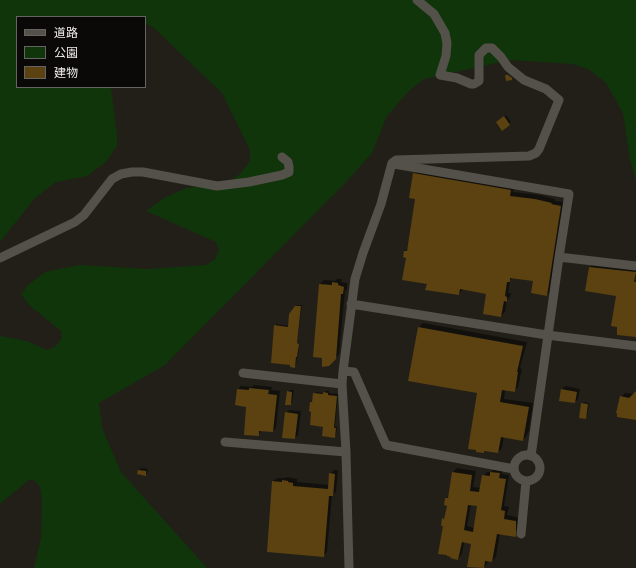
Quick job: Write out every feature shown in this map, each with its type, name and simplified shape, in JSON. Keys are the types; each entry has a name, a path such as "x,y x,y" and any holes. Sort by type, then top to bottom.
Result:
{"street":[{"path":"349,568 346,452 342,384 343,371 355,280 381,204 392,163 396,160 529,156 536,153 539,149 559,100 546,89 524,80 508,67 492,48 486,48 479,55 478,81 474,84 457,78 440,75 446,56 445,33 434,14 417,0"},
{"path":"0,258 75,222 84,215 112,179 121,174 143,172 217,186 249,182 282,175 289,172 288,162 282,157"},
{"path":"392,163 569,194 547,335 531,456"},
{"path":"559,257 636,266"},
{"path":"351,304 547,335 636,346"},
{"path":"343,371 354,372 386,445 514,469"},
{"path":"243,373 342,384"},
{"path":"225,442 346,452"},
{"path":"523,456 531,456 538,460 540,464 540,473 534,479 526,481 519,478 514,469 516,461 523,456"},
{"path":"521,534 526,481"}],"green space":[{"path":"0,0 636,0 636,181 630,160 623,113 606,83 588,69 572,64 510,60 424,79 409,91 387,116 372,153 347,181 165,365 99,403 102,428 121,472 207,568 34,568 41,538 42,502 40,487 35,481 30,479 0,504 0,336 27,341 47,350 56,346 62,338 61,331 29,305 21,294 28,285 45,272 79,265 148,269 206,265 215,259 219,250 216,242 146,211 164,198 186,188 225,183 239,175 250,161 250,150 222,93 154,28 146,24 146,16 16,16 16,88 111,88 117,146 106,162 87,176 56,182 34,199 0,242"}],"building":[{"path":"505,75 508,75 512,78 512,80 506,81"},
{"path":"504,116 510,125 502,131 496,122"},
{"path":"413,173 511,190 510,196 535,199 561,206 547,296 531,293 533,281 510,278 510,282 507,282 505,296 507,297 507,302 504,301 501,317 483,314 486,294 460,289 459,295 425,290 427,284 402,280 406,258 403,257 404,251 407,251 415,199 409,198"},
{"path":"589,267 636,272 634,282 636,282 636,337 617,335 617,327 611,326 616,296 585,291"},
{"path":"332,282 338,283 338,285 344,287 343,294 341,294 336,359 329,366 322,367 322,358 313,357 319,284 332,285"},
{"path":"295,306 301,306 297,343 299,344 295,368 290,367 290,365 271,363 274,325 288,327 289,314"},
{"path":"418,327 523,346 517,372 515,392 502,390 500,402 529,407 523,441 501,437 498,453 484,451 484,453 476,452 476,450 468,449 477,393 408,381"},
{"path":"249,388 269,390 268,394 277,395 273,432 259,431 259,436 244,435 246,407 235,405 237,389 249,390"},
{"path":"561,389 577,392 575,403 559,401"},
{"path":"287,391 292,392 291,405 285,405"},
{"path":"636,391 636,420 617,417 616,413 620,396 629,398"},
{"path":"323,392 328,393 328,395 337,396 334,428 336,428 335,438 322,436 323,427 310,425 311,412 309,411 313,393 323,394"},
{"path":"581,403 588,404 586,419 579,418"},
{"path":"285,412 298,414 295,439 282,438"},
{"path":"138,470 146,471 146,476 137,474"},
{"path":"452,472 472,475 470,491 479,492 482,475 490,476 490,472 500,473 499,478 506,479 501,510 505,511 504,519 516,521 516,537 497,534 492,562 485,561 484,568 467,567 471,544 462,542 458,560 450,558 451,557 447,555 438,554 443,526 441,526 442,518 444,519 447,506 444,505 445,498 448,498","holes":["468,505 477,506 473,532 464,530"]},
{"path":"329,473 335,474 333,496 329,496 324,557 267,552 272,481 282,482 282,480 293,483 293,486 328,489"}]}
